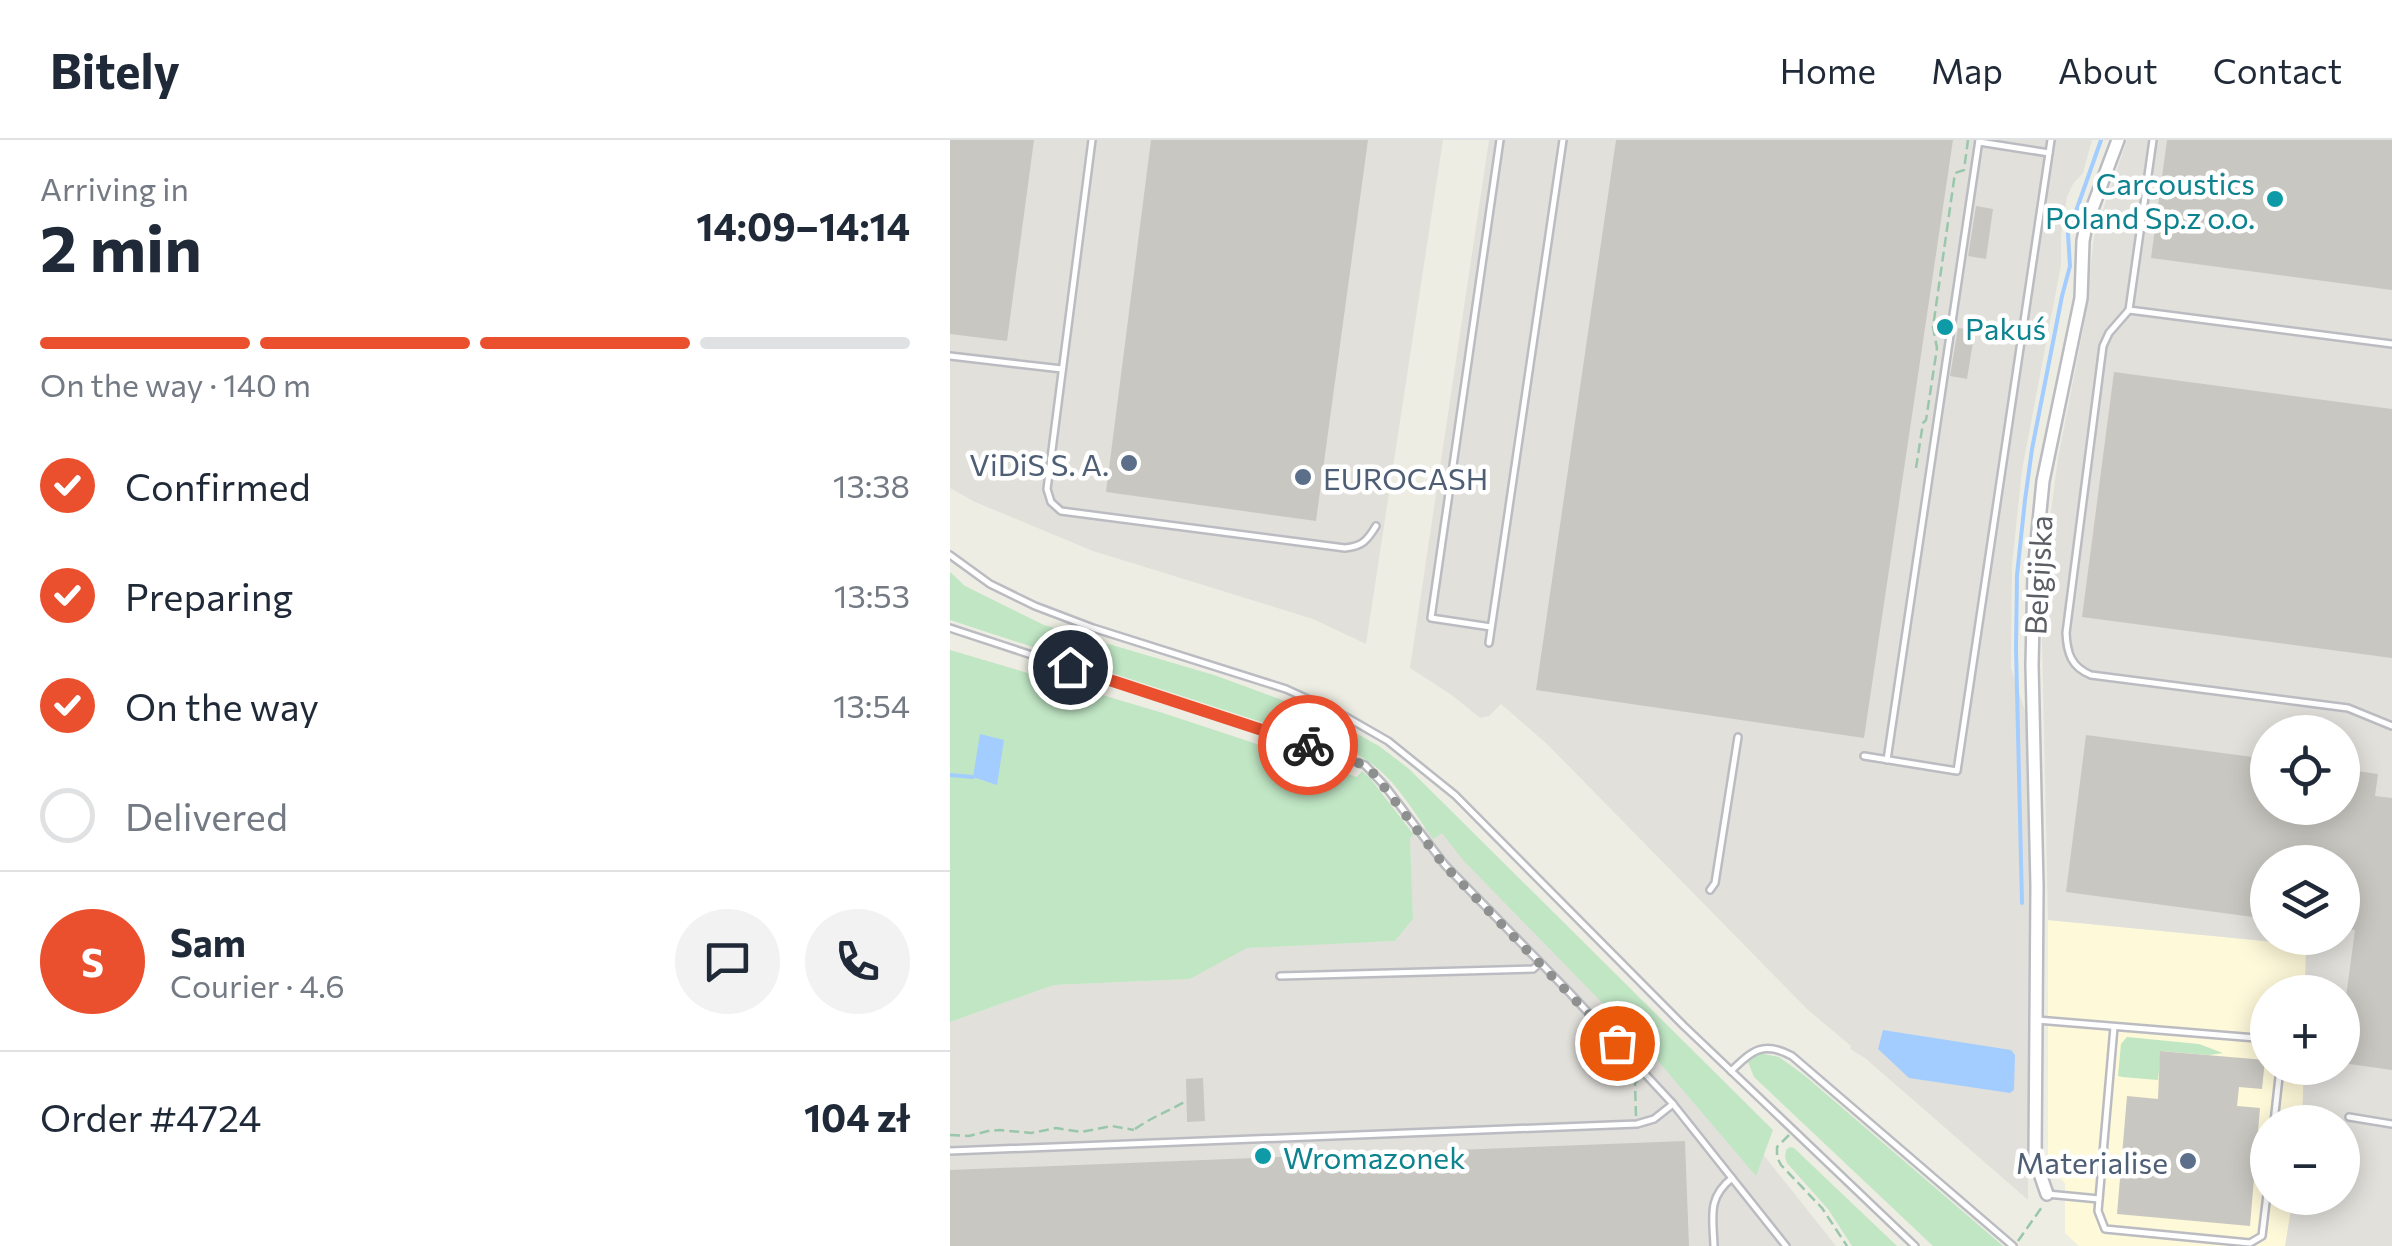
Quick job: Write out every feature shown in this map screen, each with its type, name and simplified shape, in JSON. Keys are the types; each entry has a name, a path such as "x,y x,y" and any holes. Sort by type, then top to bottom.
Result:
{"street":[{"name":"Belgijska","path":"2047,1194 2035,1159 2034,572 2049,446 2080,298 2086,225 2118,140"}],"lane":[{"path":"1092,140 1047,489 1051,502 1060,511 1345,548 1360,546 1376,526"},
{"path":"1491,627 1431,618 1500,140"},
{"path":"1489,643 1562,140"},
{"path":"1864,756 1957,771 2051,140"},
{"path":"2153,140 2129,310 2108,333 2103,346 2066,633 2070,658 2082,671 2091,674 2348,708 2392,726"},
{"path":"1887,760 1979,141 2049,153"},
{"path":"2129,310 2392,344"},
{"path":"950,356 1062,370"},
{"path":"950,556 972,573 1035,606 1286,689 1341,714 1388,742 1455,795 1731,1071 1915,1246"},
{"path":"950,628 1364,765 1385,786 1444,865 1673,1104 1786,1246"},
{"path":"1710,890 1738,738"},
{"path":"1280,976 1533,968 1540,963"},
{"path":"2037,1020 2250,1038"},
{"path":"2114,1027 2098,1211 2105,1229 2250,1244 2262,1236 2265,1215"},
{"path":"1731,1071 1759,1048 1782,1050 1792,1056 2014,1246"},
{"path":"950,1151 1637,1124 1654,1119 1673,1104"},
{"path":"2360,1119 2392,1124"},
{"path":"1714,1246 1713,1203 1722,1186 1732,1178"},
{"path":"2047,1194 2099,1199"}],"path":[{"path":"1916,468 1937,348 1933,327 1955,174 1964,170 1968,140"},
{"path":"1637,1124 1635,1083 1646,1074"},
{"path":"950,1135 1000,1130 1031,1134 1056,1128 1081,1132 1112,1126 1134,1130 1186,1101"},
{"path":"1793,1130 1778,1147 1777,1157 1822,1208 1847,1246"},
{"path":"2014,1246 2040,1212 2047,1194"}],"shaded area":[{"path":"950,140 1443,140 1366,644 1313,619 1093,551 950,488"},
{"path":"1489,140 2092,140 2083,173 2067,197 2061,265 2022,470 2012,565 2011,668 2026,714 2028,1200 1807,1009 1548,745 1501,704 1489,716 1480,718 1410,668"},
{"path":"2127,140 2392,140 2392,1246 2285,1246 2290,1215 2360,1215 2360,1105 2303,1105 2303,1085 2360,1085 2360,975 2305,975 2306,955 2360,955 2360,845 2250,845 2250,940 2048,920 2043,574 2058,458 2083,330 2094,236"},
{"path":"1446,813 1684,1055 1836,1246 950,1246 950,1022 1054,985 1190,979 1246,948 1395,941 1413,919 1410,838"},
{"path":"2048,920 2250,940 2250,955 2306,955 2305,975 2250,975 2250,1085 2303,1085 2303,1105 2250,1105 2250,1215 2290,1215 2285,1246 2079,1246 2065,1233 2065,1183 2048,1167"}],"green space":[{"path":"950,572 965,586 1044,625 1214,675 1323,715 1379,746 1408,768 1773,1130 1756,1176 1653,1055 1463,860 1442,833 1433,839 1376,767 1350,751 950,620"},
{"path":"950,650 1163,713 1357,777 1362,771 1414,835 1410,838 1413,919 1395,941 1247,948 1190,979 1054,985 950,1022"},
{"path":"2127,1037 2199,1044 2223,1053 2161,1051 2158,1080 2122,1077 2118,1076 2121,1044"},
{"path":"1759,1053 1779,1057 1804,1075 2003,1246 1933,1246 1754,1077 1748,1062"},
{"path":"1790,1147 1897,1246 1852,1246 1828,1209 1787,1163 1786,1150"}],"water":[{"path":"980,734 1004,740 997,785 973,777"},
{"path":"1883,1030 2011,1050 2015,1055 2014,1090 2010,1093 1909,1078 1878,1049"}],"building":[{"path":"950,140 1034,140 1007,341 950,334"},
{"path":"1151,140 1368,140 1316,521 1106,492"},
{"path":"1616,140 1953,140 1864,738 1536,690"},
{"name":"Carcoustics Poland Sp.z o.o.","path":"2167,140 2392,140 2392,290 2151,258"},
{"path":"1976,206 1993,209 1986,259 1968,256"},
{"path":"1958,328 1975,330 1967,379 1950,376"},
{"path":"2114,372 2392,409 2392,658 2082,617"},
{"path":"2086,735 2250,757 2250,825 2360,825 2360,772 2378,774 2375,796 2392,798 2392,1070 2360,1066 2360,975 2349,975 2352,955 2360,955 2360,845 2250,845 2250,917 2066,892"},
{"name":"Materialise","path":"2160,1051 2250,1059 2250,1085 2262,1085 2262,1089 2239,1087 2237,1106 2250,1107 2250,1226 2117,1214 2127,1096 2158,1099"},
{"path":"1203,1078 1205,1121 1187,1122 1186,1079"},
{"path":"1685,1141 1689,1246 950,1246 950,1170"}],"waterway":[{"path":"2022,903 2017,575 2032,449 2070,266 2068,234 2101,140"},
{"path":"950,775 973,777"}],"way so far":[{"path":"1308,745 1364,765 1374,774 1444,865 1617,1043"}],"place":[{"name":"Carcoustics Poland Sp.z o.o.","path":"2275,199"},
{"name":"Pakuś","path":"1945,327"},
{"name":"ViDiS S. A.","path":"1129,463"},
{"name":"EUROCASH","path":"1303,477"},
{"name":"Wromazonek","path":"1263,1156"},
{"name":"Materialise","path":"2188,1161"}],"route":[{"path":"1070,667 1308,745"}]}
